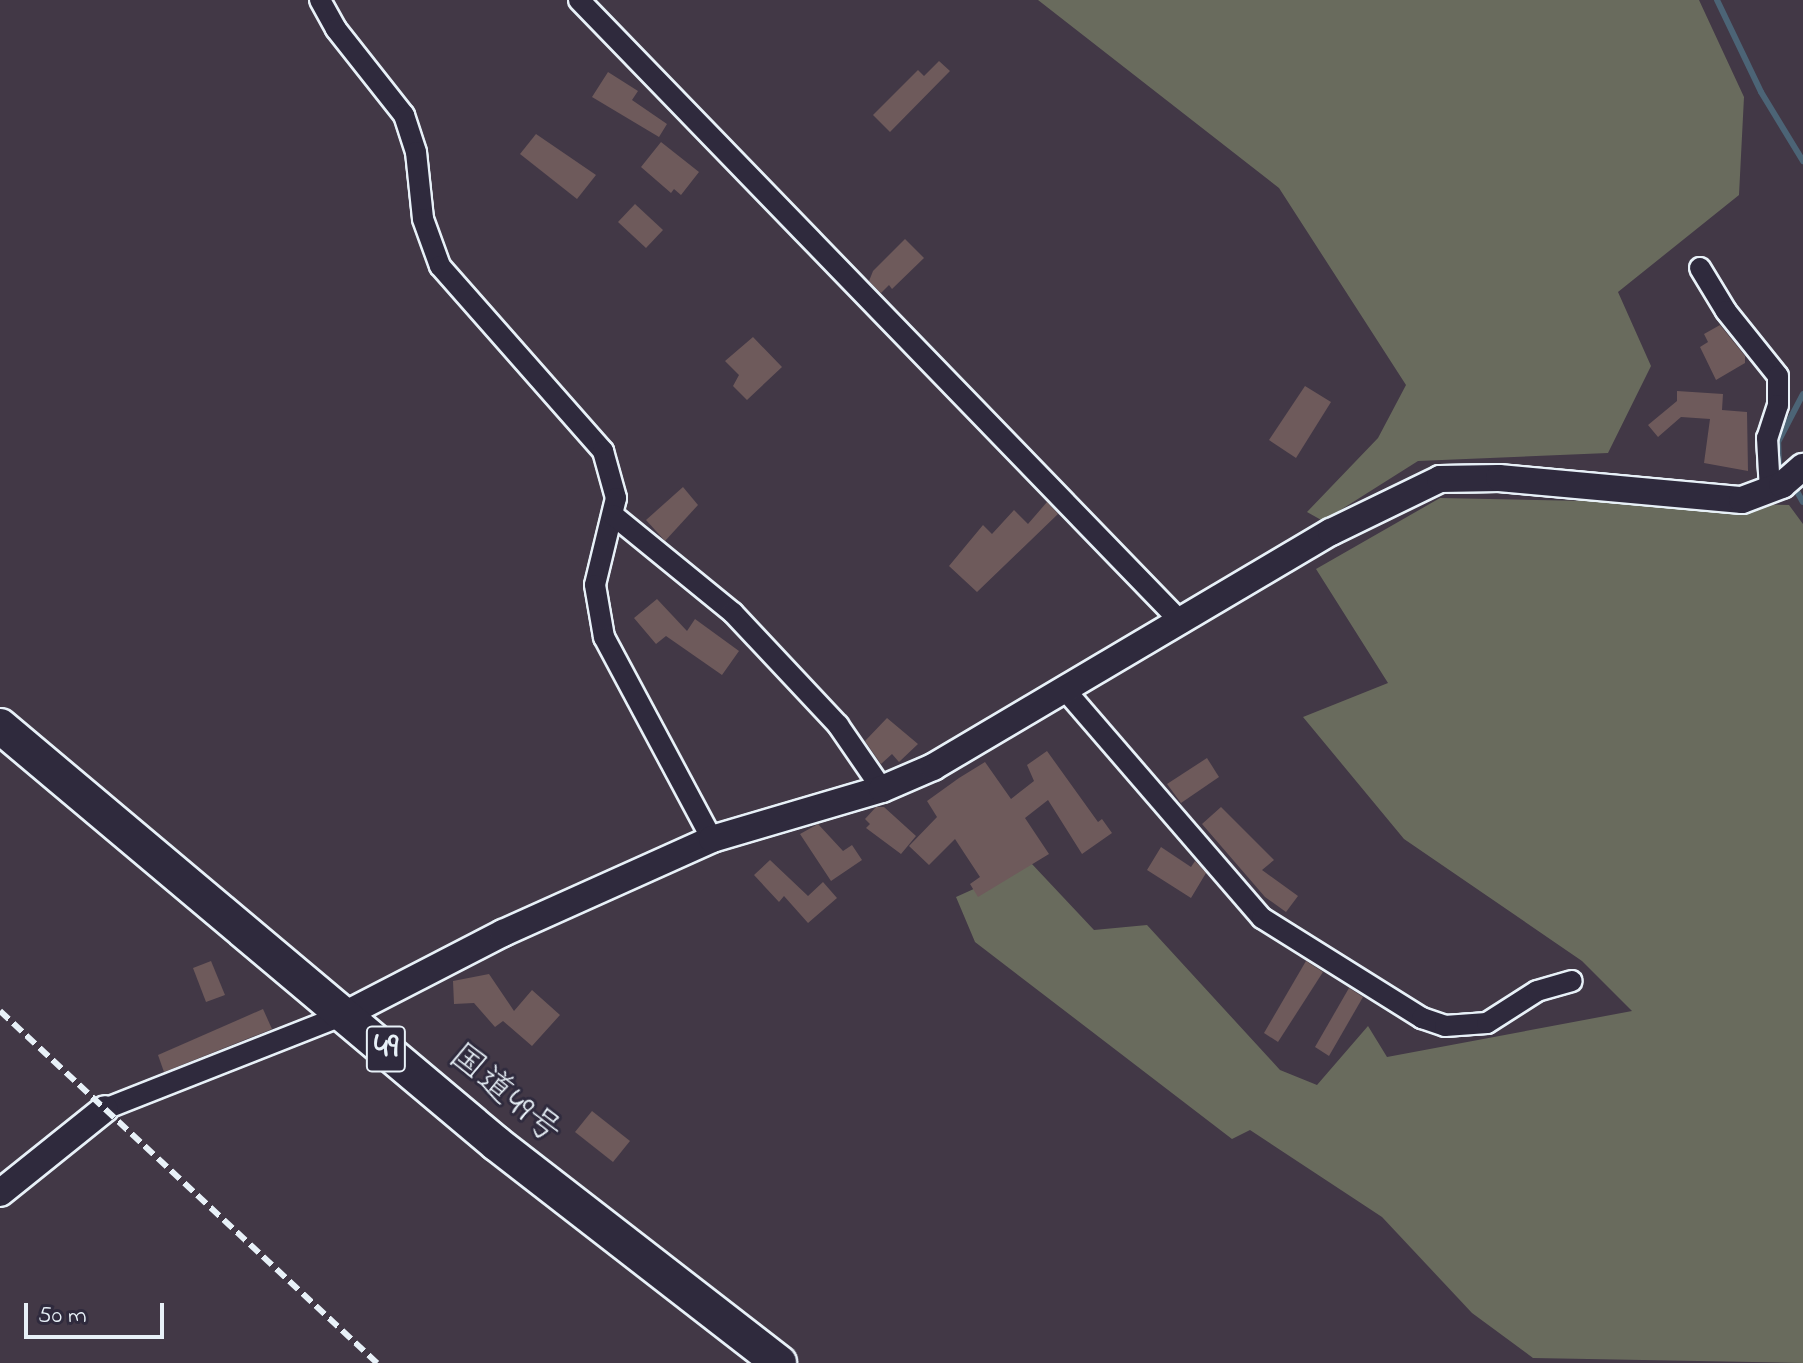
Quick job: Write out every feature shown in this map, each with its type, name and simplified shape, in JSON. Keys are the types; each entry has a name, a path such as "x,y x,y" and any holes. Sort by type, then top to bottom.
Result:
{"highway":[{"name":"国道49号","path":"0,726 497,1144 779,1363"}],"street":[{"path":"320,0 404,115 416,152 423,219 440,266 603,451 615,485 613,515 595,585 604,637 712,839"},
{"path":"579,0 1182,623"},
{"path":"1700,268 1726,311 1778,376 1778,405 1767,438 1770,490"},
{"path":"0,1193 105,1109 346,1014 503,933 712,839 882,789 933,767 1182,623 1331,532 1450,476 1742,500 1801,476"},
{"path":"613,515 733,613 838,725 882,789"},
{"path":"1066,691 1262,918 1422,1018 1445,1026 1487,1023 1537,991 1572,981"}],"green space":[{"path":"1038,0 1699,0 1744,97 1739,195 1618,292 1651,366 1608,453 1418,461 1323,521 1307,512 1378,438 1406,385 1279,188"},
{"path":"1440,498 1789,505 1803,524 1803,1363 1533,1358 1472,1313 1382,1217 1250,1130 1232,1139 975,942 956,897 1031,863 1094,930 1147,925 1280,1070 1317,1085 1368,1026 1387,1057 1632,1011 1582,961 1404,839 1303,717 1388,683 1316,569"}],"building":[{"path":"939,61 950,71 890,132 873,115 918,70 924,76"},
{"path":"608,72 638,91 632,100 667,124 659,137 592,97"},
{"path":"536,134 596,175 577,199 520,154"},
{"path":"661,142 699,172 681,195 674,189 671,193 641,167"},
{"path":"635,204 663,230 646,248 618,222"},
{"path":"905,239 924,258 892,289 889,285 881,293 869,281 873,271"},
{"path":"1720,325 1745,356 1745,363 1716,380 1700,347 1708,342 1704,334"},
{"path":"753,337 782,367 747,400 733,386 739,375 725,361"},
{"path":"1305,386 1331,402 1296,458 1269,440"},
{"path":"1677,391 1723,394 1722,410 1747,412 1748,471 1704,463 1710,419 1681,417 1658,437 1648,425 1677,401"},
{"path":"683,487 698,505 665,541 646,520"},
{"path":"1047,502 1058,514 977,592 949,566 983,525 992,534 1014,510 1028,524"},
{"path":"657,599 687,631 695,619 739,651 722,675 666,636 656,644 634,618"},
{"path":"887,718 918,744 899,762 892,754 881,764 865,741"},
{"path":"1047,751 1098,822 1102,819 1112,833 1082,854 1048,800 1025,818 1049,854 978,897 970,884 980,877 955,839 929,865 909,846 937,817 927,801 959,778 985,762 1011,799 1034,781 1027,765"},
{"path":"1207,758 1219,777 1181,803 1167,784"},
{"path":"876,807 884,807 916,836 901,854 866,828 870,824 865,819"},
{"path":"1221,807 1274,860 1262,870 1298,896 1286,912 1265,897 1202,824"},
{"path":"818,824 843,851 852,845 862,860 831,881 800,834"},
{"path":"1161,847 1191,867 1195,861 1206,873 1191,898 1147,870"},
{"path":"770,860 808,896 823,882 837,898 808,923 784,896 779,902 754,875"},
{"path":"211,961 225,995 206,1002 193,968"},
{"path":"1306,961 1323,972 1278,1042 1264,1033"},
{"path":"489,974 514,1011 532,990 560,1015 532,1046 503,1021 495,1027 474,1003 454,1004 453,981"},
{"path":"1349,988 1363,997 1329,1056 1315,1047"},
{"path":"263,1009 272,1029 164,1072 158,1055"},
{"path":"592,1111 630,1141 613,1162 575,1132"}],"waterway":[{"path":"1717,0 1761,92 1803,161"},
{"path":"1785,474 1779,466 1778,442 1803,394"},
{"path":"1794,486 1803,502"}],"railway":[{"path":"0,1011 377,1363"}]}
